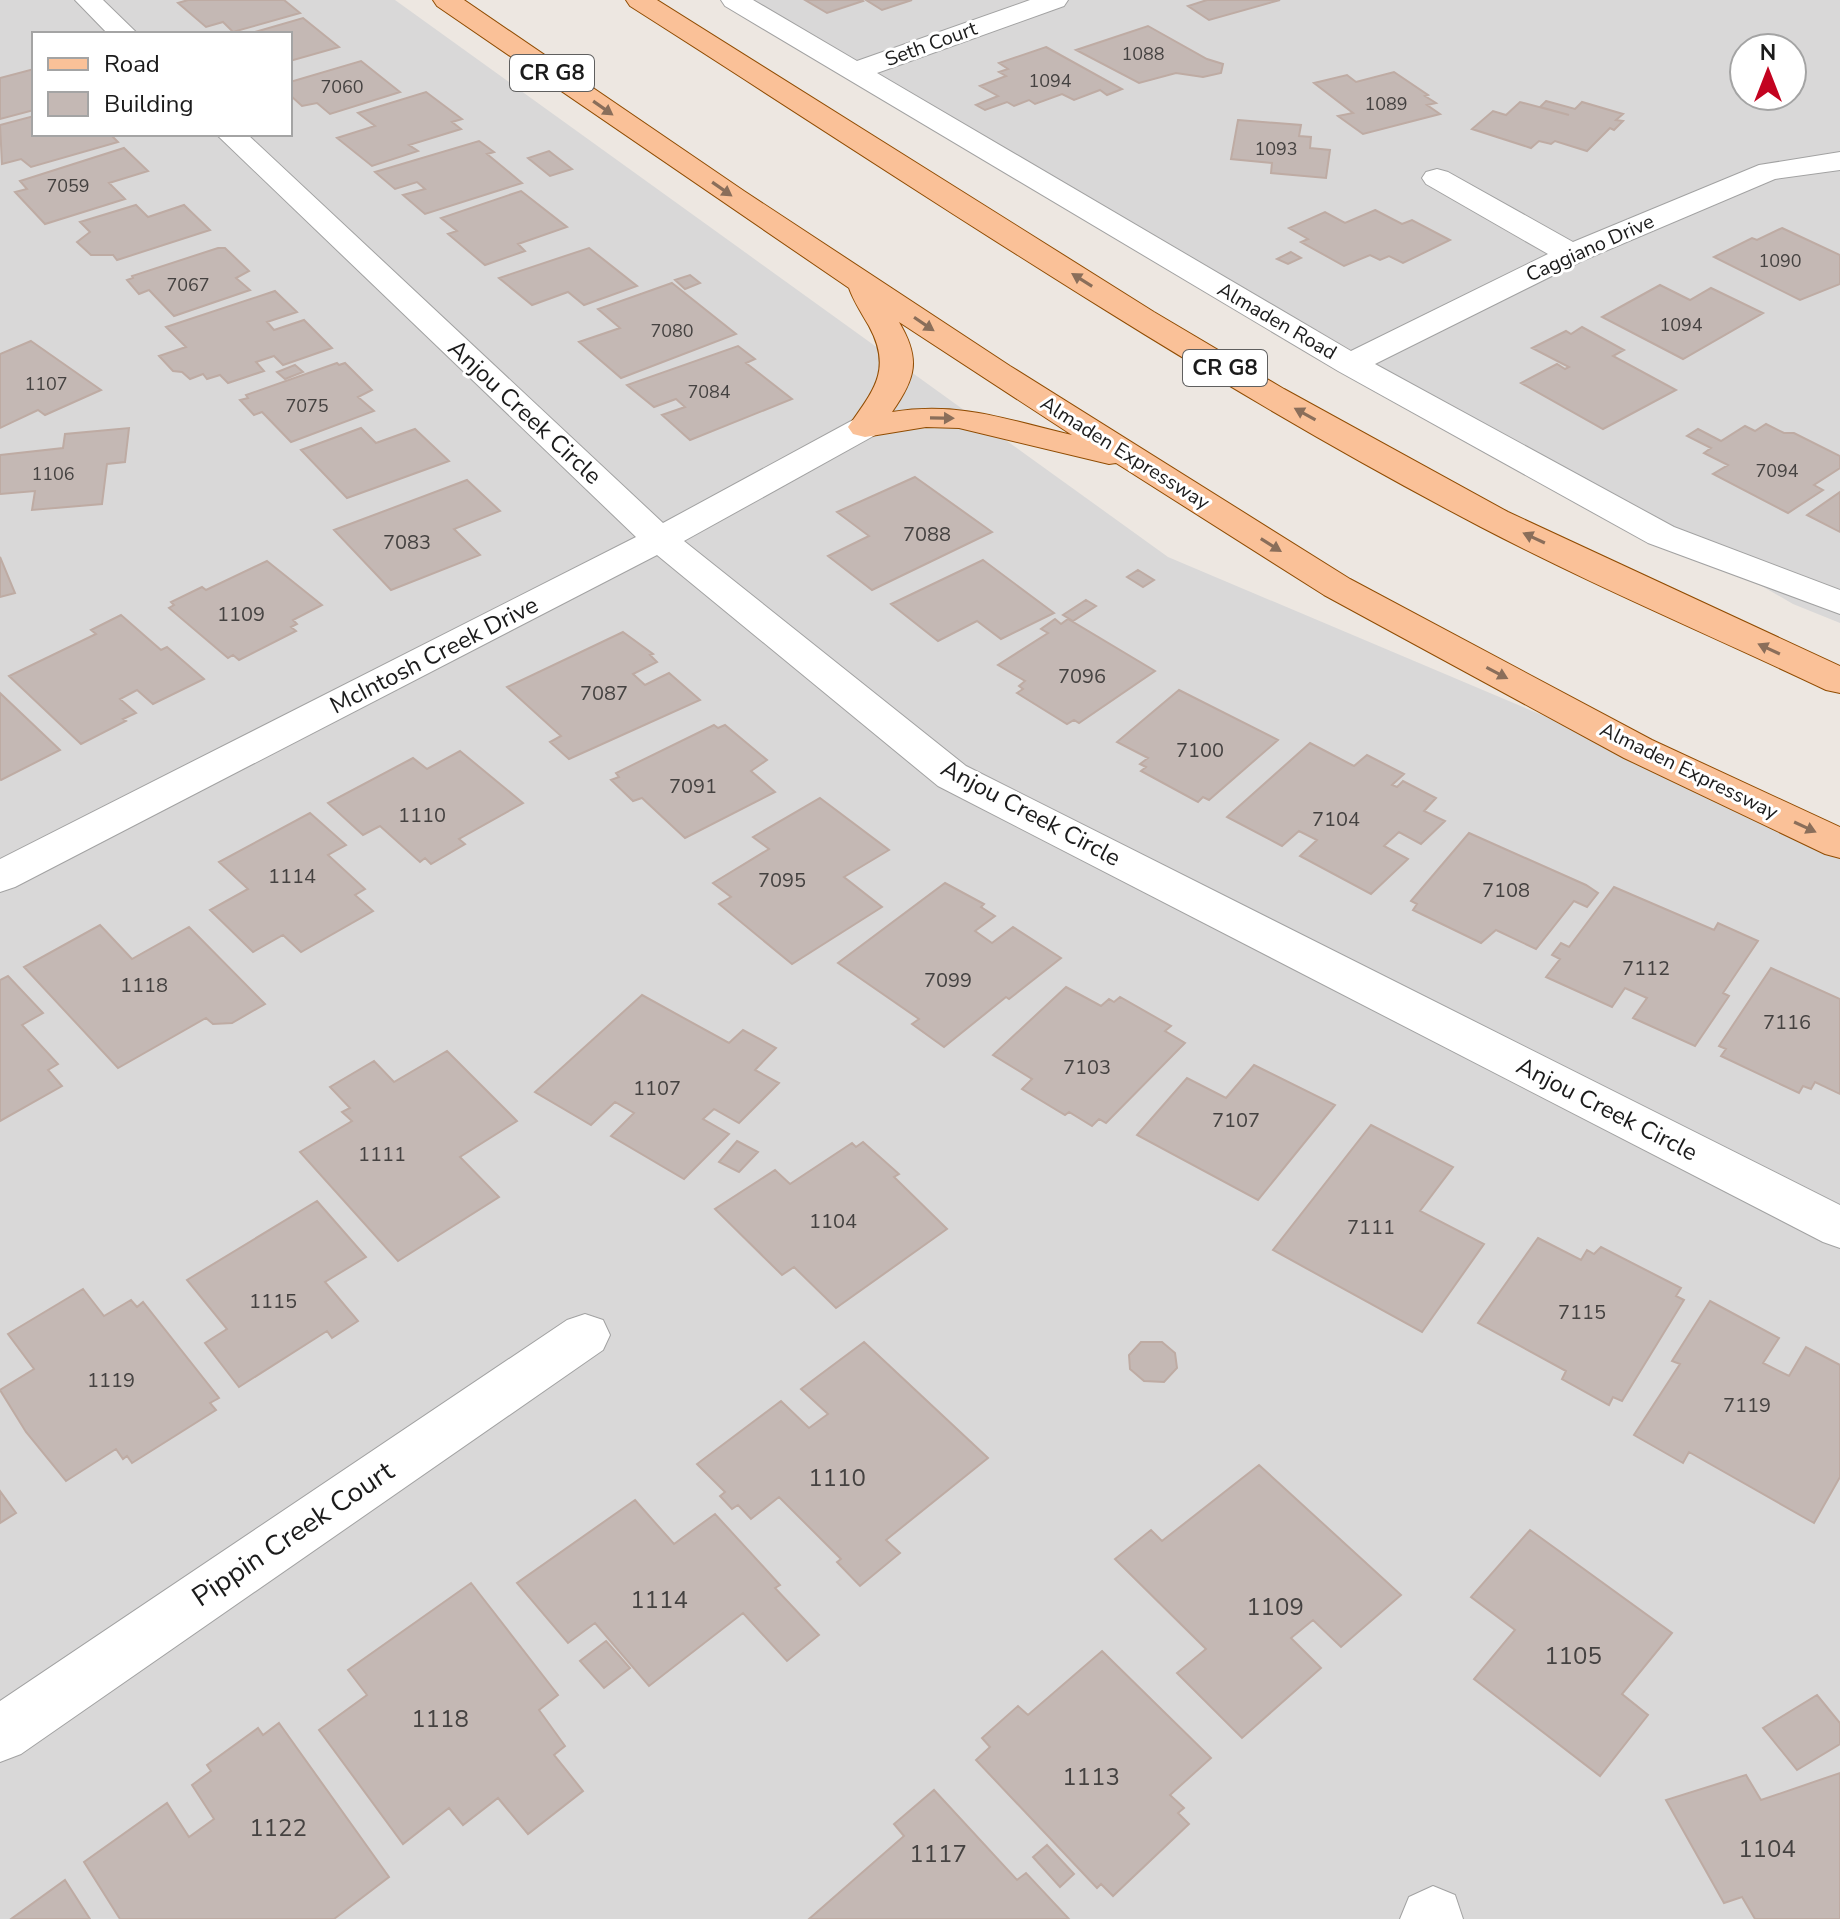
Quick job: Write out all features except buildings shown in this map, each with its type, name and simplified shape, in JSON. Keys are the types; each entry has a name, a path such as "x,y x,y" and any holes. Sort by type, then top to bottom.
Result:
{"main road":[{"name":"Almaden Expressway","path":"446,0 859,280 1337,587 1638,749 1840,844"},
{"name":"CR G8","path":"639,0 1143,319 1272,396 1495,520 1840,681"},
{"path":"859,280 896,344 900,359 897,379 888,398 865,427"},
{"path":"865,427 926,417 959,418 999,426 1028,437 1136,460"}],"street":[{"path":"88,0 122,32"},
{"name":"Almaden Road","path":"734,0 1350,364 1661,535 1840,603"},
{"name":"Seth Court","path":"853,72 1055,0"},
{"name":"Anjou Creek Circle","path":"232,136 659,539 952,776 1840,1228"},
{"name":"Caggiano Drive","path":"1350,364 1571,254 1769,171 1840,161"},
{"path":"1437,178 1571,254"},
{"name":"McIntosh Creek Drive","path":"0,877 659,539 865,427"},
{"name":"Pippin Creek Court","path":"0,1734 585,1335"}],"shaded area":[{"path":"0,0 395,0 1168,557 1840,841 1840,1919 0,1919"},
{"path":"743,0 1840,0 1840,623 1793,604"}]}
